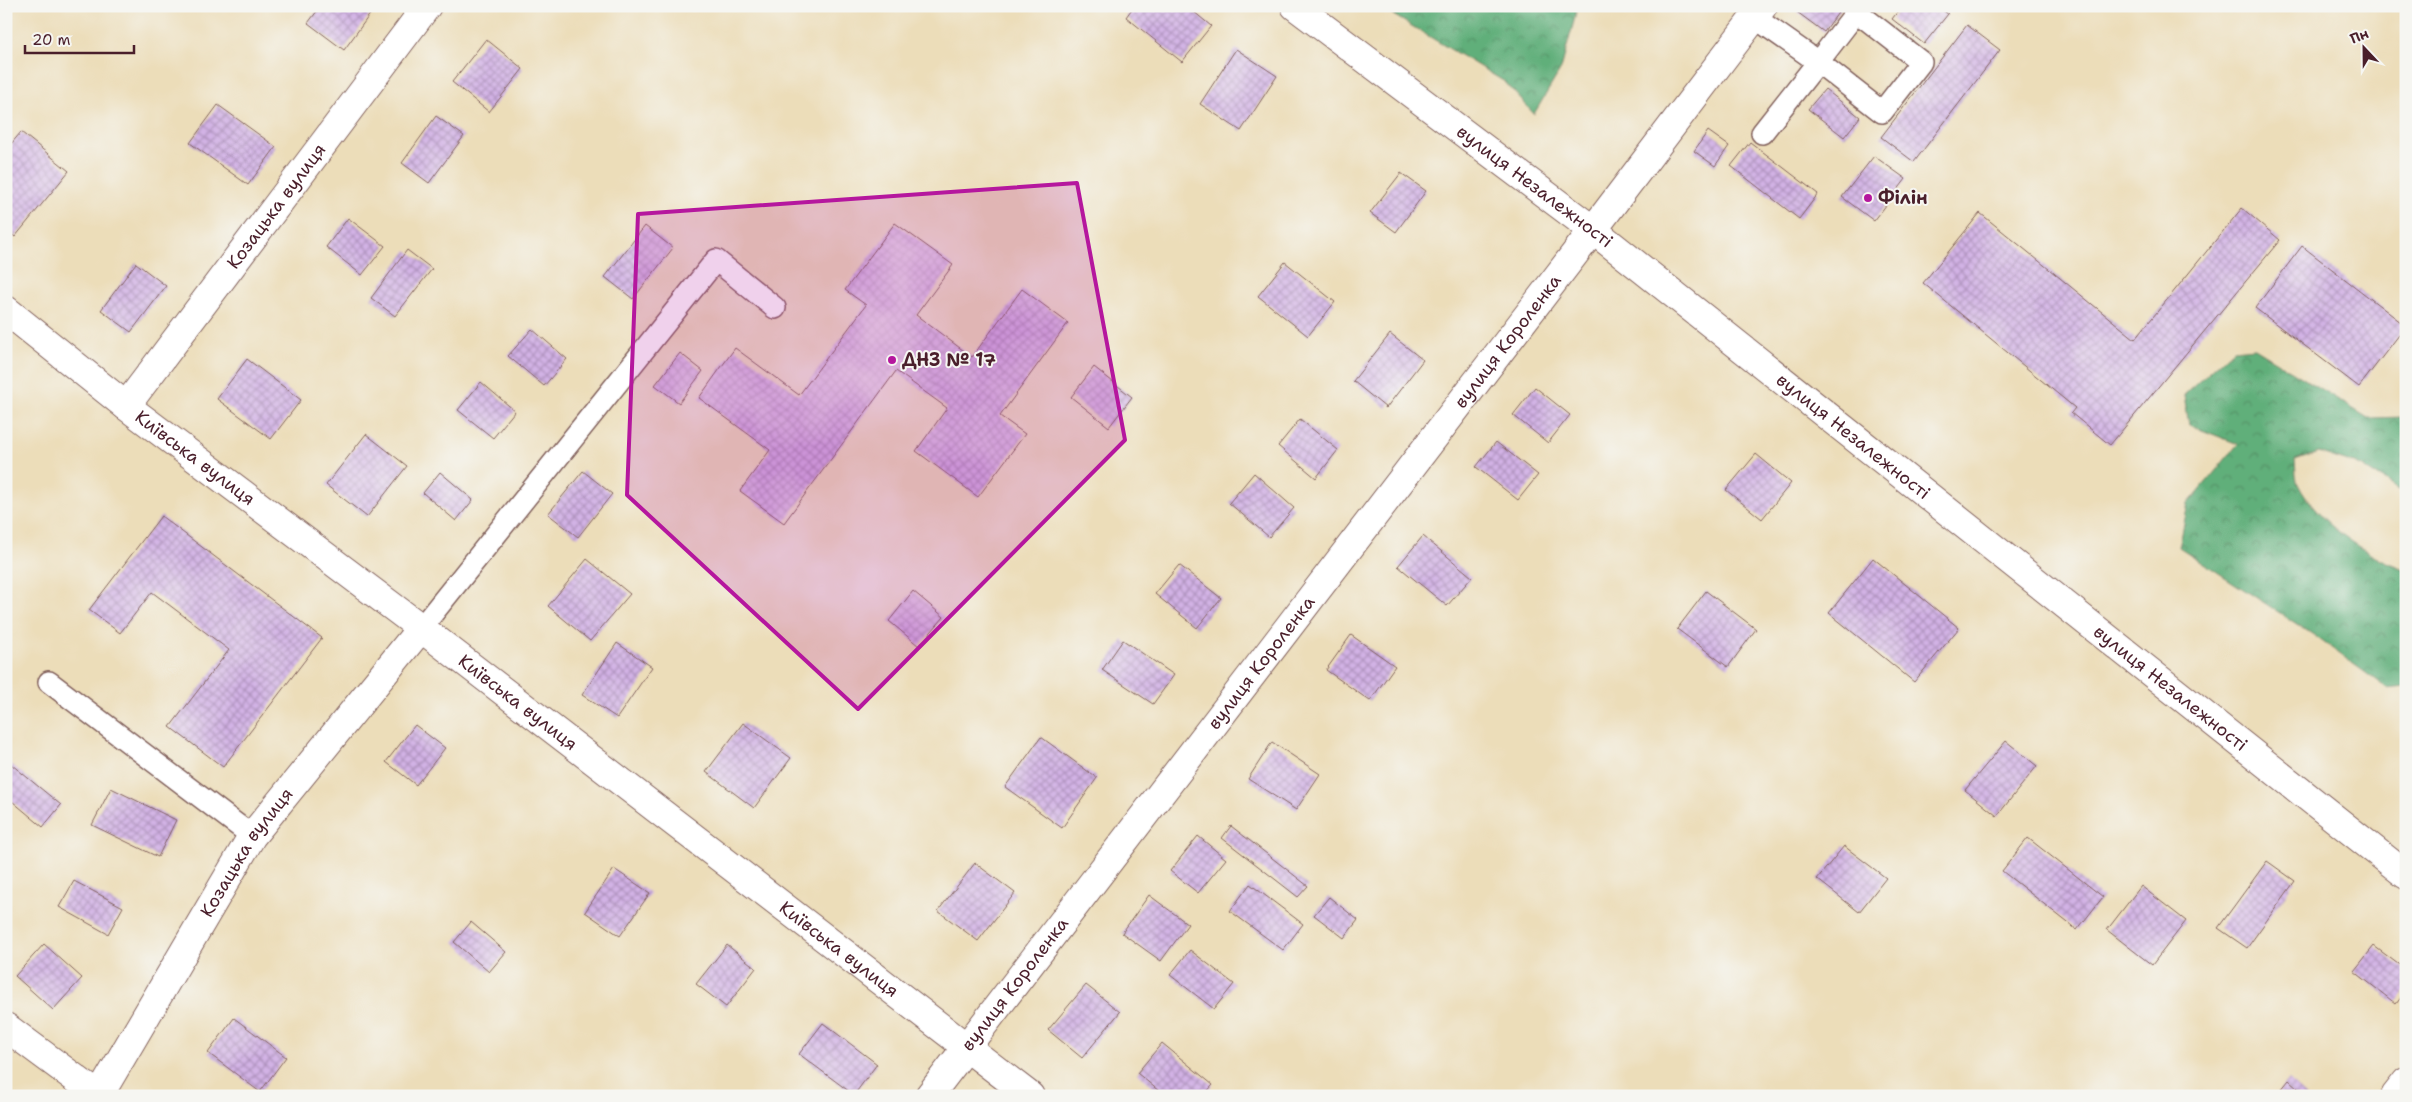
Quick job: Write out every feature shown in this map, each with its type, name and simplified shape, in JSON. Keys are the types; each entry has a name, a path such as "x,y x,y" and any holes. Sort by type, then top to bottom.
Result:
{"street":[{"name":"Козацька вулиця","path":"126,406 427,6"},
{"name":"вулиця Незалежності","path":"1295,6 1593,230 2406,875"},
{"name":"вулиця Короленка","path":"929,1096 1758,12"},
{"name":"Київська вулиця","path":"6,310 126,406 422,628 1030,1096"},
{"name":"Козацька вулиця","path":"99,1096 252,836 422,628"},
{"path":"6,1027 99,1096"},
{"path":"2395,1096 2406,1082"}],"lane":[{"path":"1758,12 1818,62 1882,112 1921,62 1859,9 1818,62 1762,134"},
{"path":"422,628 716,260 775,308"},
{"path":"49,682 252,836"}],"highlighted area":[{"path":"1077,183 1125,440 858,709 627,495 638,214"}],"green space":[{"path":"1383,6 1578,6 1561,69 1534,114 1505,82 1390,13"},
{"path":"2254,348 2368,418 2406,417 2406,495 2363,467 2318,452 2295,460 2298,484 2317,512 2344,536 2359,546 2375,556 2406,570 2406,687 2388,689 2312,634 2179,547 2188,504 2238,444 2189,425 2184,395 2233,350"}],"building":[{"path":"321,6 376,6 344,50 308,23"},
{"path":"1134,6 1187,6 1211,26 1182,62 1126,17"},
{"path":"1802,6 1843,6 1824,32 1797,12"},
{"path":"1902,6 1937,6 1948,14 1924,44 1892,19"},
{"path":"1967,25 2000,50 1914,162 1881,137"},
{"path":"486,39 523,69 489,112 452,82"},
{"path":"1236,49 1277,76 1241,131 1200,104"},
{"path":"1825,89 1860,117 1844,137 1808,109"},
{"path":"218,105 276,147 248,185 190,143"},
{"path":"436,116 464,136 429,183 402,163"},
{"path":"1708,131 1729,146 1715,166 1694,151"},
{"path":"21,132 69,171 15,237 6,230 6,150"},
{"path":"1750,142 1818,194 1799,219 1731,166"},
{"path":"1874,156 1906,179 1874,221 1842,197"},
{"path":"1401,173 1426,191 1396,232 1370,213"},
{"path":"2242,208 2280,240 2110,445 2071,413 2075,408 1923,283 1980,213 2135,339"},
{"path":"348,218 385,246 362,275 326,247"},
{"path":"895,223 953,265 916,315 972,357 1022,289 1068,323 1000,416 1025,434 978,497 916,451 947,408 896,371 784,523 740,491 770,450 699,398 735,348 799,395 866,305 845,290"},
{"path":"645,226 673,248 633,299 605,277"},
{"path":"2302,246 2406,326 2359,387 2255,308"},
{"path":"407,250 432,269 395,316 371,298"},
{"path":"1285,262 1335,302 1308,336 1258,296"},
{"path":"136,263 166,286 131,332 101,310"},
{"path":"532,329 567,359 544,386 508,356"},
{"path":"1390,334 1423,360 1386,408 1353,381"},
{"path":"680,353 703,371 679,403 655,385"},
{"path":"247,359 301,400 271,439 217,399"},
{"path":"1094,367 1132,397 1109,427 1071,397"},
{"path":"481,382 515,411 493,438 458,410"},
{"path":"1535,387 1570,415 1548,443 1513,415"},
{"path":"1300,419 1338,450 1316,478 1278,446"},
{"path":"366,434 407,466 367,517 326,485"},
{"path":"1496,442 1538,475 1518,500 1476,467"},
{"path":"1756,454 1791,483 1762,519 1726,490"},
{"path":"583,471 612,494 578,537 548,514"},
{"path":"440,472 473,500 456,521 423,493"},
{"path":"1254,473 1294,508 1269,537 1229,503"},
{"path":"161,516 322,638 223,767 170,727 229,650 152,592 120,633 89,610"},
{"path":"1423,536 1472,577 1447,606 1398,566"},
{"path":"1873,558 1959,628 1914,682 1829,613"},
{"path":"587,559 630,594 590,641 548,606"},
{"path":"1179,565 1221,598 1197,628 1155,594"},
{"path":"913,591 944,617 919,646 889,621"},
{"path":"1706,591 1756,629 1728,667 1677,629"},
{"path":"1351,635 1395,666 1370,701 1326,670"},
{"path":"1123,640 1174,675 1153,704 1102,670"},
{"path":"617,643 652,667 617,718 582,695"},
{"path":"743,723 791,758 754,808 706,772"},
{"path":"415,725 445,748 416,785 386,762"},
{"path":"1041,737 1097,778 1062,828 1005,787"},
{"path":"2006,741 2037,766 1997,816 1965,790"},
{"path":"1272,742 1320,774 1296,810 1248,779"},
{"path":"6,760 61,805 43,827 6,796"},
{"path":"111,788 176,820 158,857 92,825"},
{"path":"1231,826 1308,886 1298,897 1222,838"},
{"path":"1198,836 1226,859 1198,893 1170,871"},
{"path":"2028,838 2103,897 2077,930 2002,871"},
{"path":"1844,846 1886,878 1859,912 1817,879"},
{"path":"2267,861 2295,881 2247,948 2218,928"},
{"path":"975,863 1015,893 978,941 938,911"},
{"path":"614,869 650,893 620,936 585,912"},
{"path":"74,881 123,907 108,934 59,907"},
{"path":"1250,884 1303,924 1283,950 1230,911"},
{"path":"2141,886 2186,921 2152,965 2107,930"},
{"path":"1149,895 1188,924 1161,961 1122,933"},
{"path":"1329,897 1358,920 1344,938 1314,915"},
{"path":"471,922 506,952 489,972 454,942"},
{"path":"44,944 82,978 53,1010 15,976"},
{"path":"727,945 756,968 726,1007 696,984"},
{"path":"2374,946 2406,970 2406,991 2396,1004 2354,971"},
{"path":"1190,950 1234,984 1214,1009 1170,975"},
{"path":"1086,985 1120,1012 1082,1058 1048,1030"},
{"path":"234,1018 286,1057 260,1092 208,1053"},
{"path":"823,1023 877,1064 854,1095 799,1054"},
{"path":"1162,1043 1213,1085 1203,1096 1165,1096 1137,1073"},
{"path":"2289,1080 2307,1096 2276,1096"}],"place":[{"name":"Філін","path":"1868,198"},
{"name":"ДНЗ № 17","path":"892,360"}]}
